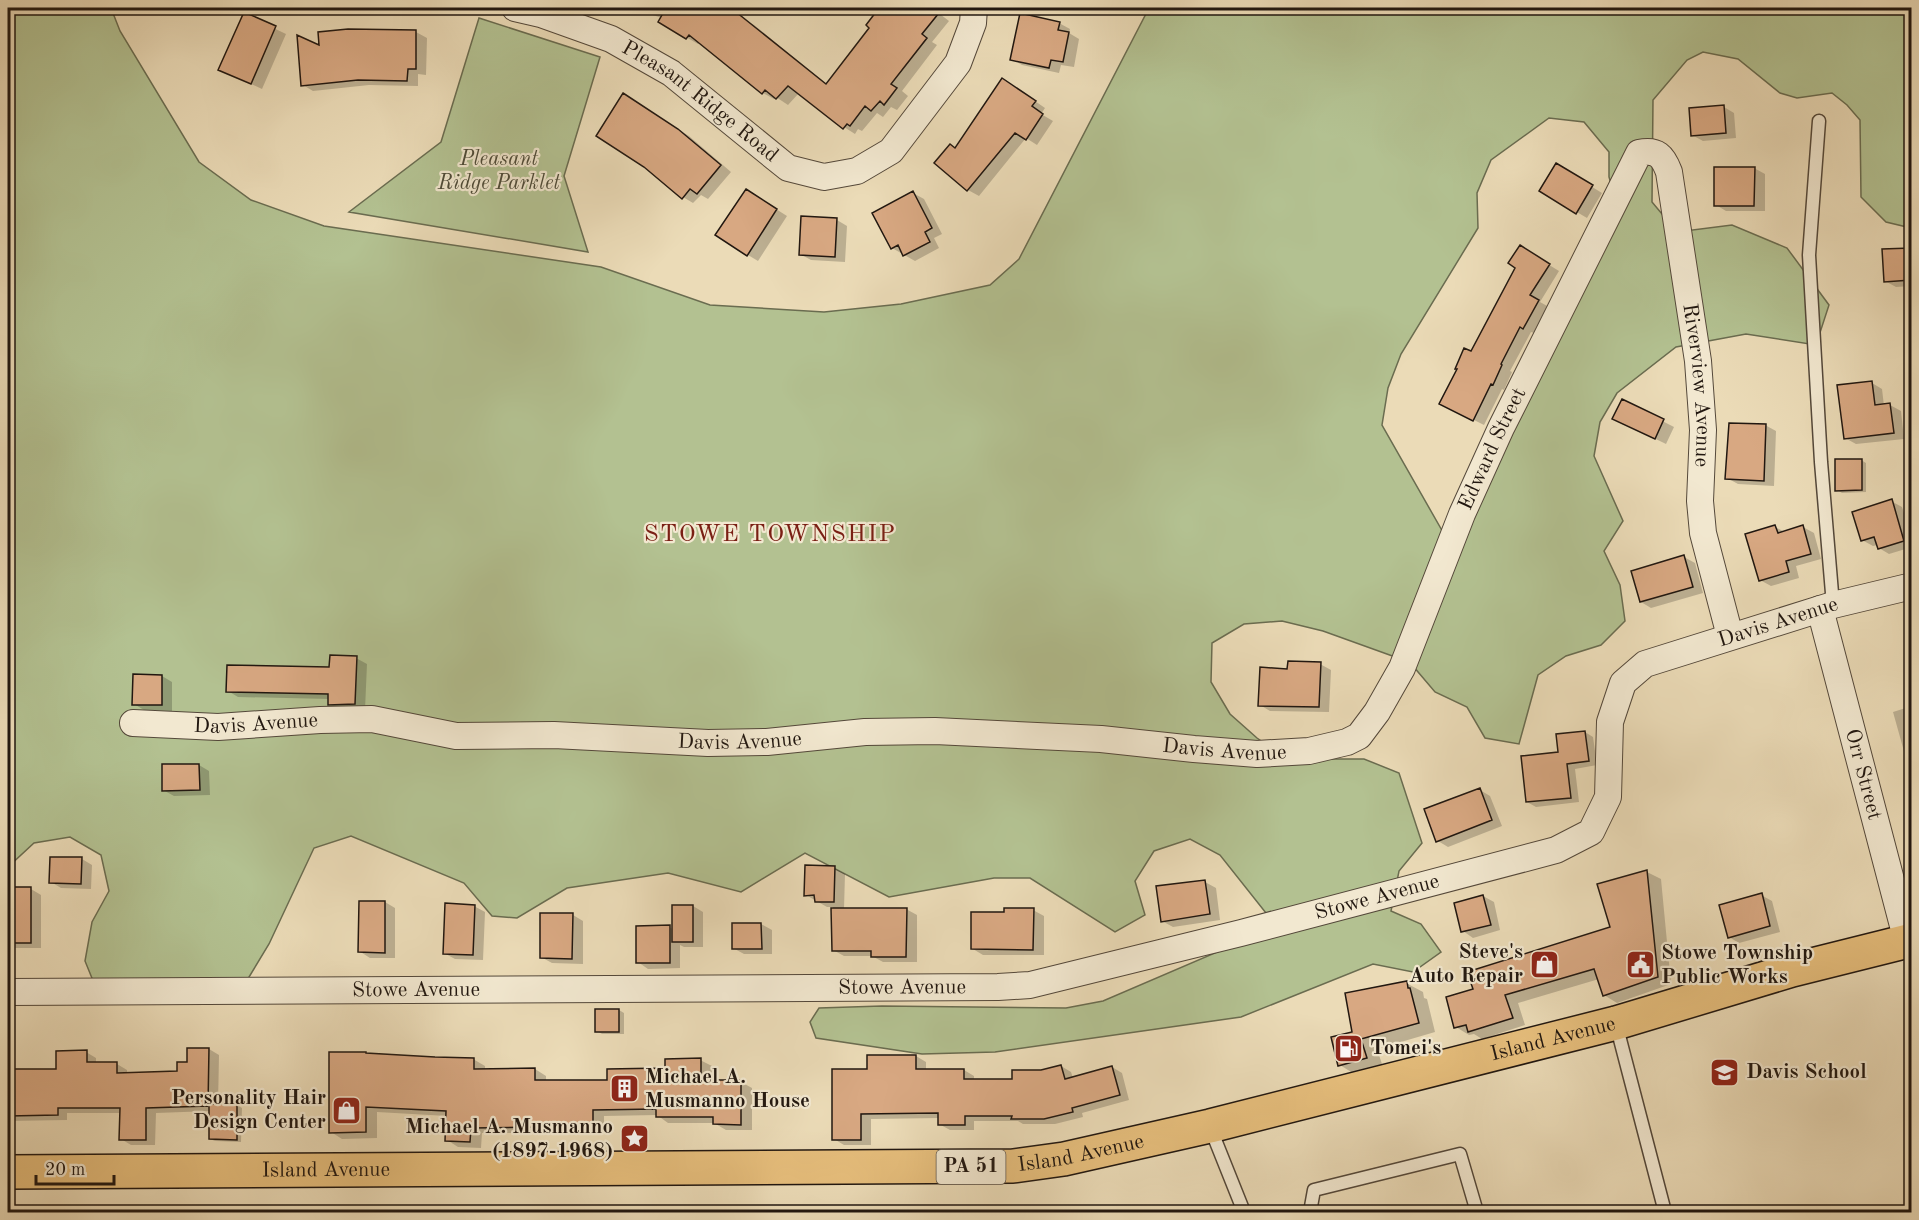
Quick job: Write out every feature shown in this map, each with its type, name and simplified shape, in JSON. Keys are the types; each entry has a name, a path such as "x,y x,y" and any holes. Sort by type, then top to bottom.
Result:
{"main road":[{"name":"Island Avenue","path":"8,1172 1013,1166 1064,1159 1210,1126 1616,1023 1792,970 1909,940"}],"street":[{"name":"Pleasant Ridge Road","path":"515,8 542,11 611,39 671,73 788,168 824,177 857,171 891,151 958,63 973,23 974,8"},
{"name":"Riverview Avenue","path":"1639,153 1649,151 1659,154 1669,172 1698,362 1704,430 1700,501 1703,533 1730,636"},
{"name":"Edward Street","path":"1347,742 1359,736 1377,712 1402,668 1462,514 1500,428 1639,153"},
{"name":"Davis Avenue","path":"1645,664 1826,607 1911,586"},
{"name":"Orr Street","path":"1826,607 1909,940"},
{"name":"Stowe Avenue","path":"8,992 1030,985 1241,933 1556,850 1591,832 1608,797 1610,722 1623,683 1645,664"},
{"name":"Davis Avenue","path":"133,723 218,727 372,719 456,736 554,735 708,742 767,742 864,732 935,731 1101,739 1257,754 1309,751 1347,742"}],"lane":[{"path":"1819,121 1809,255 1821,462 1826,607"},
{"path":"1616,1023 1665,1212"},
{"path":"1210,1126 1244,1212"},
{"path":"1310,1212 1314,1190 1460,1154 1477,1212"}],"green space":[{"path":"8,8 111,8 120,31 199,162 251,200 324,226 601,267 710,305 824,312 901,304 990,285 1019,259 1149,8 1911,8 1911,228 1886,222 1861,197 1860,120 1832,93 1797,98 1780,93 1738,59 1703,52 1687,60 1653,100 1652,202 1677,232 1732,225 1787,248 1829,305 1816,345 1746,334 1676,347 1617,393 1600,422 1594,456 1623,521 1604,551 1620,585 1625,621 1601,645 1566,656 1538,675 1519,744 1485,738 1467,707 1435,692 1413,666 1497,453 1619,212 1609,177 1609,152 1584,122 1549,118 1491,160 1477,193 1478,228 1401,354 1388,388 1382,425 1444,534 1398,658 1323,631 1282,621 1244,624 1212,643 1211,682 1230,714 1257,738 1287,759 1364,759 1399,773 1422,843 1399,871 1391,911 1421,924 1441,952 1413,972 1373,964 1241,1017 995,1052 922,1054 816,1038 810,1022 819,1008 882,1006 1066,1008 1103,1001 1243,941 1266,913 1220,855 1190,839 1154,851 1135,881 1145,915 1115,932 1030,878 994,878 889,897 805,853 741,892 668,873 567,888 517,918 492,916 464,883 351,836 314,848 269,944 243,987 96,988 85,961 92,922 109,891 101,855 70,837 34,843 8,867"},
{"name":"Pleasant Ridge Parklet","path":"479,18 600,57 564,176 588,252 349,212 441,142"}],"building":[{"path":"666,8 731,8 826,84 869,28 866,25 879,8 943,8 922,34 927,38 891,84 897,88 884,105 880,101 871,111 865,106 850,126 847,124 843,129 788,86 776,99 765,90 762,94 689,35 686,39 658,22"},
{"path":"244,12 276,26 251,84 218,70"},
{"path":"1020,13 1060,22 1058,30 1069,32 1063,62 1051,60 1049,68 1010,60"},
{"path":"348,29 416,30 416,69 408,69 407,81 358,80 301,86 297,35 319,45 318,32"},
{"path":"1002,78 1036,101 1032,106 1043,114 1026,140 1015,133 967,191 934,163 950,144 955,148"},
{"path":"623,93 678,129 721,165 697,194 690,189 682,199 644,167 596,136"},
{"path":"1724,105 1726,133 1691,136 1689,108"},
{"path":"1556,163 1593,185 1576,214 1539,191"},
{"path":"1714,167 1755,167 1754,206 1714,206"},
{"path":"746,189 777,209 747,256 715,235"},
{"path":"913,191 932,228 925,232 930,242 903,256 898,245 891,249 872,213"},
{"path":"801,216 837,218 835,257 799,255"},
{"path":"1520,245 1550,264 1530,295 1539,300 1523,329 1520,327 1473,421 1439,404 1457,369 1455,369 1464,348 1471,351 1515,268 1508,263"},
{"path":"1911,248 1911,280 1884,282 1882,249"},
{"path":"1872,381 1875,405 1890,403 1894,433 1844,439 1837,385"},
{"path":"1622,399 1664,419 1655,439 1612,419"},
{"path":"1729,423 1766,424 1764,481 1725,479"},
{"path":"1835,459 1862,459 1862,490 1835,491"},
{"path":"1892,499 1904,541 1878,549 1874,537 1861,541 1852,512"},
{"path":"1775,525 1778,533 1803,525 1811,554 1786,561 1789,572 1759,581 1745,534"},
{"path":"1684,555 1693,587 1640,602 1631,571"},
{"path":"330,655 357,656 355,704 328,705 328,694 226,692 227,665 329,667"},
{"path":"1288,661 1321,662 1319,707 1258,706 1260,667 1287,669"},
{"path":"133,674 162,675 162,705 132,705"},
{"path":"1585,731 1589,761 1567,764 1571,798 1526,802 1521,756 1558,752 1556,734"},
{"path":"162,764 199,764 200,790 162,791"},
{"path":"1480,788 1492,820 1436,842 1424,809"},
{"path":"50,857 82,857 81,884 49,883"},
{"path":"805,865 835,866 834,902 815,902 814,895 804,896"},
{"path":"1647,870 1658,977 1603,996 1594,969 1505,995 1513,1018 1468,1032 1466,1025 1454,1028 1446,997 1473,989 1467,972 1610,927 1597,884"},
{"path":"1205,880 1210,914 1161,922 1156,886"},
{"path":"8,887 31,887 31,943 11,943 11,907 8,907"},
{"path":"1762,893 1770,926 1728,938 1719,905"},
{"path":"1483,895 1491,925 1461,932 1454,903"},
{"path":"359,901 385,901 385,953 358,952"},
{"path":"445,903 475,905 473,955 443,954"},
{"path":"672,905 693,905 693,942 672,942"},
{"path":"831,908 907,908 906,957 871,957 871,951 832,951"},
{"path":"1004,908 1034,908 1033,950 971,949 971,912 1004,912"},
{"path":"540,913 573,913 572,959 540,958"},
{"path":"732,923 761,923 762,949 732,949"},
{"path":"670,925 670,963 636,963 636,926"},
{"path":"1407,981 1419,1023 1361,1039 1367,1058 1338,1066 1331,1037 1352,1032 1345,993"},
{"path":"595,1009 619,1009 619,1032 595,1032"},
{"path":"187,1048 209,1048 208,1106 146,1108 146,1140 119,1140 120,1108 58,1108 58,1115 8,1116 8,1069 56,1069 56,1051 87,1050 87,1062 117,1062 117,1073 177,1071 177,1062 187,1062"},
{"path":"329,1052 474,1058 474,1069 535,1068 535,1080 607,1080 607,1069 665,1068 665,1059 701,1058 701,1075 708,1076 708,1080 741,1080 741,1125 713,1124 713,1117 656,1117 656,1109 593,1110 593,1124 535,1124 535,1127 471,1128 470,1142 445,1141 446,1111 366,1107 366,1132 329,1133"},
{"path":"867,1055 916,1055 916,1069 964,1069 964,1079 1012,1079 1012,1070 1041,1070 1061,1065 1065,1079 1112,1066 1120,1095 1072,1108 1073,1112 1044,1119 965,1116 965,1125 938,1125 938,1113 861,1114 861,1140 832,1140 832,1069 867,1069"},
{"path":"209,1104 237,1104 237,1140 209,1139"}],"place":[{"name":"Steve's Auto Repair","path":"1544,964"},
{"name":"Stowe Township Public Works","path":"1640,965"},
{"name":"Tomei's","path":"1349,1048"},
{"name":"Davis School","path":"1725,1072"},
{"name":"Michael A. Musmanno House","path":"624,1089"},
{"name":"Personality Hair Design Center","path":"347,1110"},
{"name":"Michael A. Musmanno (1897-1968)","path":"634,1139"}],"district":[{"name":"STOWE TOWNSHIP","path":"770,535"}]}
